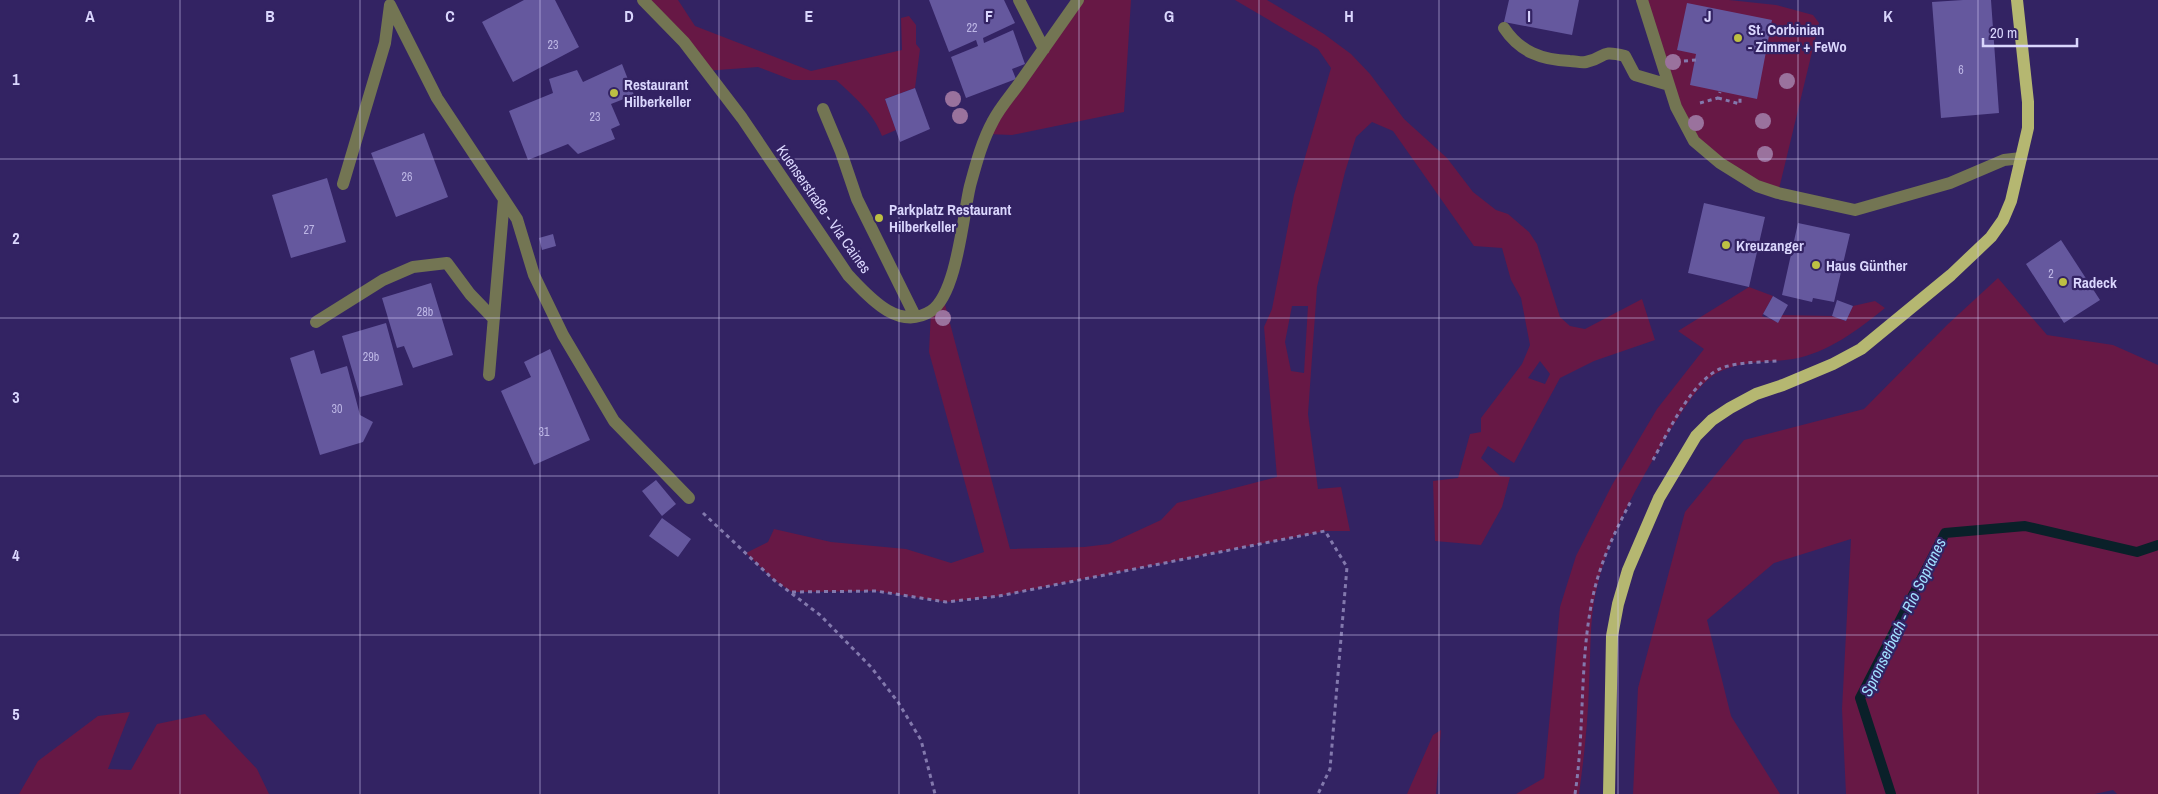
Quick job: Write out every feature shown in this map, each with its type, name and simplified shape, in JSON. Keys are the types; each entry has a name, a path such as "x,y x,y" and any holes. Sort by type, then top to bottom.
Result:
{"main road":[{"path":"1609,794 1612,636 1618,604 1628,570 1660,498 1696,436 1712,420 1747,398 1833,364 1861,349 1911,309 1991,237 2004,220 2011,201 2028,128 2028,102 2017,0"}],"street":[{"name":"Kuenserstraße - Via Caines","path":"642,0 684,42 742,118 848,275 882,308 895,315 915,316"},
{"path":"1019,0 1044,49"},
{"path":"822,109 841,152 857,199 915,316 931,311 943,296 956,258 970,186 980,151 993,120 1078,0"},
{"path":"1642,0 1676,107 1694,141 1738,176 1757,186 1778,193 1855,210 1950,183 2004,160 2021,158"},
{"path":"344,184 385,43 390,3"},
{"path":"390,3 437,98 517,219 534,275 564,335 614,422 689,498"},
{"path":"1504,28 1510,38 1526,52 1551,60 1586,62 1608,51 1626,56 1635,75 1669,85"},
{"path":"489,375 504,200"},
{"path":"316,322 383,280 413,267 447,263 470,294 494,319"}],"path":[{"path":"1684,61 1696,60"},
{"path":"1718,98 1720,92"},
{"path":"1700,103 1718,98 1740,104 1740,96"},
{"path":"1651,464 1674,421 1698,387 1714,372 1729,365 1786,360"},
{"path":"689,498 715,526 774,580 820,615 871,667 898,702 922,740 935,794"},
{"path":"1575,794 1580,763 1586,636 1593,595 1606,553 1632,498"},
{"path":"792,592 876,591 946,602 998,596 1325,531 1347,567 1330,770 1318,794"}],"shaded area":[{"path":"643,0 678,0 695,26 811,71 902,50 901,18 909,16 916,25 916,44 920,49 915,88 885,99 896,130 882,136 869,113 836,80 792,80 758,67 705,71"},
{"path":"1078,0 1131,0 1124,112 1012,135 987,134"},
{"path":"1235,0 1267,0 1324,34 1351,54 1370,74 1404,119 1447,158 1473,192 1496,210 1508,214 1529,232 1537,244 1560,317 1570,326 1585,329 1642,299 1655,340 1594,361 1560,378 1514,463 1488,446 1481,458 1500,476 1510,477 1502,507 1481,545 1435,541 1433,481 1458,478 1470,434 1481,432 1481,418 1522,364 1530,345 1521,298 1511,280 1502,248 1474,246 1393,131 1372,122 1356,137 1345,172 1317,287 1308,414 1318,489 1341,487 1350,531 1325,531 999,596 946,602 876,591 792,592 774,580 746,553 768,542 774,529 831,542 906,549 951,563 984,552 929,352 931,311 943,297 1010,549 1084,547 1109,544 1161,520 1177,503 1277,477 1264,327 1272,309 1294,195 1331,68 1318,49","holes":["1292,306 1308,306 1304,373 1291,371 1285,342","1540,361 1550,374 1545,384 1528,378"]},
{"path":"1642,0 1729,0 1776,5 1813,15 1819,23 1778,193 1694,141"},
{"path":"1998,278 2047,335 2113,345 2158,365 2158,794 2117,794 2113,790 2095,794 1846,794 1842,709 1851,539 1774,563 1707,620 1731,716 1780,794 1633,794 1638,688 1685,512 1744,440 1864,409 1947,325"},
{"path":"1749,287 1773,296 1762,316 1778,322 1782,315 1832,316 1846,321 1853,306 1875,301 1885,308 1854,332 1831,346 1793,359 1737,365 1728,368 1711,377 1696,393 1665,439 1625,510 1602,567 1594,599 1587,726 1579,794 1516,794 1544,778 1560,607 1576,556 1612,485 1657,409 1704,349 1678,331"},
{"path":"130,712 108,769 131,770 157,724 205,714 257,769 269,794 19,794 38,761 98,716"},
{"path":"1441,730 1436,794 1407,794 1433,735"}],"building":[{"path":"524,0 555,0 579,47 513,82 482,22"},
{"path":"929,0 1004,0 1015,23 983,38 984,43 1013,30 1025,64 1012,69 1016,79 966,98 951,57 978,46 976,40 949,52"},
{"path":"1509,0 1579,0 1572,35 1504,22"},
{"path":"1991,0 1999,113 1941,118 1932,2"},
{"path":"1687,3 1772,20 1757,99 1690,85 1696,54 1677,50"},
{"path":"622,64 634,95 611,104 620,125 611,129 615,139 578,154 568,144 528,160 509,111 553,93 549,79 577,70 583,82"},
{"path":"915,88 930,129 900,142 885,99"},
{"path":"424,133 448,197 396,217 371,153"},
{"path":"327,178 346,242 291,258 272,195"},
{"name":"Kreuzanger","path":"1704,203 1765,217 1749,287 1688,273"},
{"name":"Haus Günther","path":"1798,223 1850,234 1834,302 1813,298 1812,302 1782,295"},
{"path":"553,234 556,246 542,250 539,238"},
{"name":"Radeck","path":"2061,240 2100,300 2064,323 2026,264"},
{"path":"431,283 453,355 413,368 404,346 397,348 382,298"},
{"path":"1773,296 1788,305 1778,323 1763,314"},
{"path":"1837,300 1853,306 1846,321 1832,316"},
{"path":"386,323 403,385 360,397 342,336"},
{"path":"550,349 590,440 534,465 501,391 531,377 524,362"},
{"path":"314,350 321,374 347,366 360,415 373,422 363,442 320,455 290,358"},
{"path":"656,480 676,504 662,516 642,491"},
{"path":"662,518 691,539 678,557 649,536"}],"waterway":[{"name":"Spronserbach - Rio Sopranes","path":"1891,794 1860,698 1945,533 2025,526 2137,552 2158,545"}],"place":[{"name":"St. Corbinian - Zimmer + FeWo","path":"1738,38"},
{"name":"Restaurant Hilberkeller","path":"614,93"},
{"name":"Parkplatz Restaurant Hilberkeller","path":"879,218"},
{"name":"Kreuzanger","path":"1726,245"},
{"name":"Haus Günther","path":"1816,265"},
{"name":"Radeck","path":"2063,282"}]}
